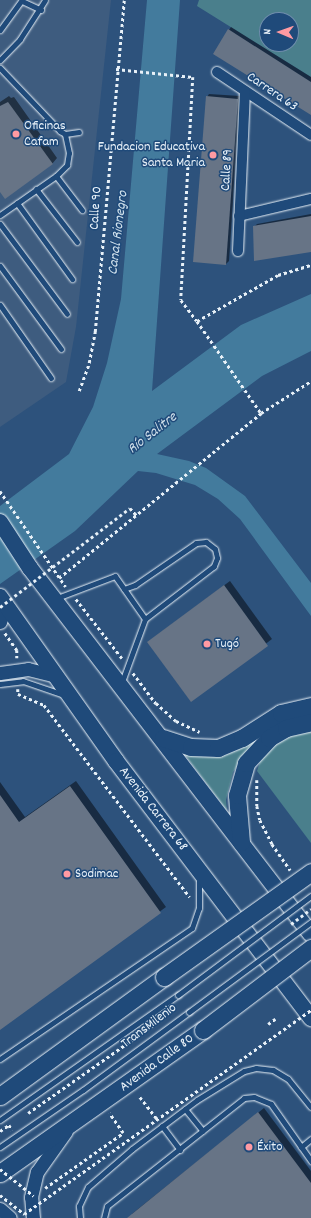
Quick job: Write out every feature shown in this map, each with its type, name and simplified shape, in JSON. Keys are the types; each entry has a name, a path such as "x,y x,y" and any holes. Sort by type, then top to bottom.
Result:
{"highway":[{"path":"163,738 191,747 218,748 242,738 280,713 311,706"},
{"path":"241,842 237,796 246,763 269,738 286,728 311,722"},
{"path":"3,1093 311,872"},
{"name":"Avenida Calle 80","path":"0,1173 72,1124 203,1030 311,948"}],"main road":[{"path":"0,522 30,568 54,600 163,738 311,934"},
{"name":"Avenida Carrera 68","path":"2,603 116,761 311,1018"}],"street":[{"name":"Carrera 63","path":"217,72 311,135"},
{"name":"Calle 89","path":"238,251 245,91"},
{"path":"239,216 311,199"},
{"path":"2,603 2,627"},
{"path":"0,673 28,669 56,676"},
{"path":"33,1218 31,1197 37,1172 72,1124"},
{"path":"0,1209 10,1218"}],"lane":[{"path":"0,30 22,0 41,10"},
{"path":"0,60 20,40 41,10 45,0"},
{"path":"0,68 65,134 69,160 56,176 0,215"},
{"path":"65,134 79,132"},
{"path":"56,176 82,210"},
{"path":"36,189 77,242"},
{"path":"17,203 72,279"},
{"path":"0,224 67,314"},
{"path":"0,266 61,349"},
{"path":"0,305 51,378"},
{"path":"121,685 145,620 214,566 217,558 215,549 206,542 196,543 135,585 124,589"},
{"path":"54,600 114,576 145,620"},
{"path":"0,684 23,681 72,699"},
{"path":"0,1059 192,928 199,908 199,869"},
{"name":"TransMilenio","path":"0,1120 178,996 311,896"},
{"name":"TransMilenio","path":"0,1147 83,1090 311,922"},
{"path":"80,1218 79,1206 88,1187 162,1126 244,1070 256,1068 273,1070 288,1079 311,1107"},
{"path":"104,1218 107,1206 180,1150 244,1098 254,1097 271,1104 311,1161"},
{"path":"185,1109 203,1131"},
{"path":"162,1126 180,1150"},
{"path":"301,1147 311,1139"}],"path":[{"name":"Calle 90","path":"79,391 89,363 95,332 116,69 124,0"},
{"path":"116,69 193,77 181,300 261,413"},
{"path":"196,321 278,275 311,265"},
{"path":"59,578 138,517 261,413 311,381"},
{"path":"0,491 45,560"},
{"path":"2,603 130,508 138,517"},
{"path":"2,627 17,650"},
{"path":"18,694 44,705 199,908"},
{"path":"257,777 257,806 260,820 272,844 294,875"},
{"path":"0,1195 24,1214 311,1010"},
{"path":"268,1024 275,1019"},
{"path":"28,1112 159,1020"},
{"path":"140,1097 162,1126"},
{"path":"0,1169 34,1196 123,1133 101,1103"}],"shaded area":[{"path":"0,0 111,0 76,327 66,382 0,427"}],"green space":[{"path":"199,0 311,0 311,77 271,52 299,52 299,12 259,12 259,45 197,6"},
{"path":"311,730 311,843 257,771 263,753 284,737"},
{"path":"258,739 233,772 226,800 227,811 179,747 223,753"}],"water":[{"name":"Río Salitre","path":"147,0 180,0 152,391 241,325 311,294 311,351 262,376 157,454 189,461 206,468 245,496 311,583 311,616 240,519 218,499 195,485 156,473 138,471 75,531 0,584 0,506 69,454 93,407 107,363 121,299"}],"building":[{"path":"228,29 259,49 259,52 264,52 311,82 311,115 213,54"},
{"path":"206,96 238,99 226,265 193,262"},
{"name":"Oficinas Cafam","path":"8,102 53,164 5,199 0,192 0,106"},
{"path":"311,216 311,252 254,261 253,226"},
{"name":"Tugó","path":"224,585 268,646 191,702 147,642"},
{"name":"Sodimac","path":"70,786 161,913 0,1030 0,795 19,822"},
{"name":"Éxito","path":"258,1112 311,1183 311,1218 127,1218"}],"place":[{"name":"Oficinas Cafam","path":"16,134"},
{"name":"Fundacion Educativa Santa Maria","path":"213,155"},
{"name":"Tugó","path":"207,644"},
{"name":"Sodimac","path":"67,874"},
{"name":"Éxito","path":"249,1147"}],"water label":[{"name":"Canal Rionegro","path":"119,233"}]}
